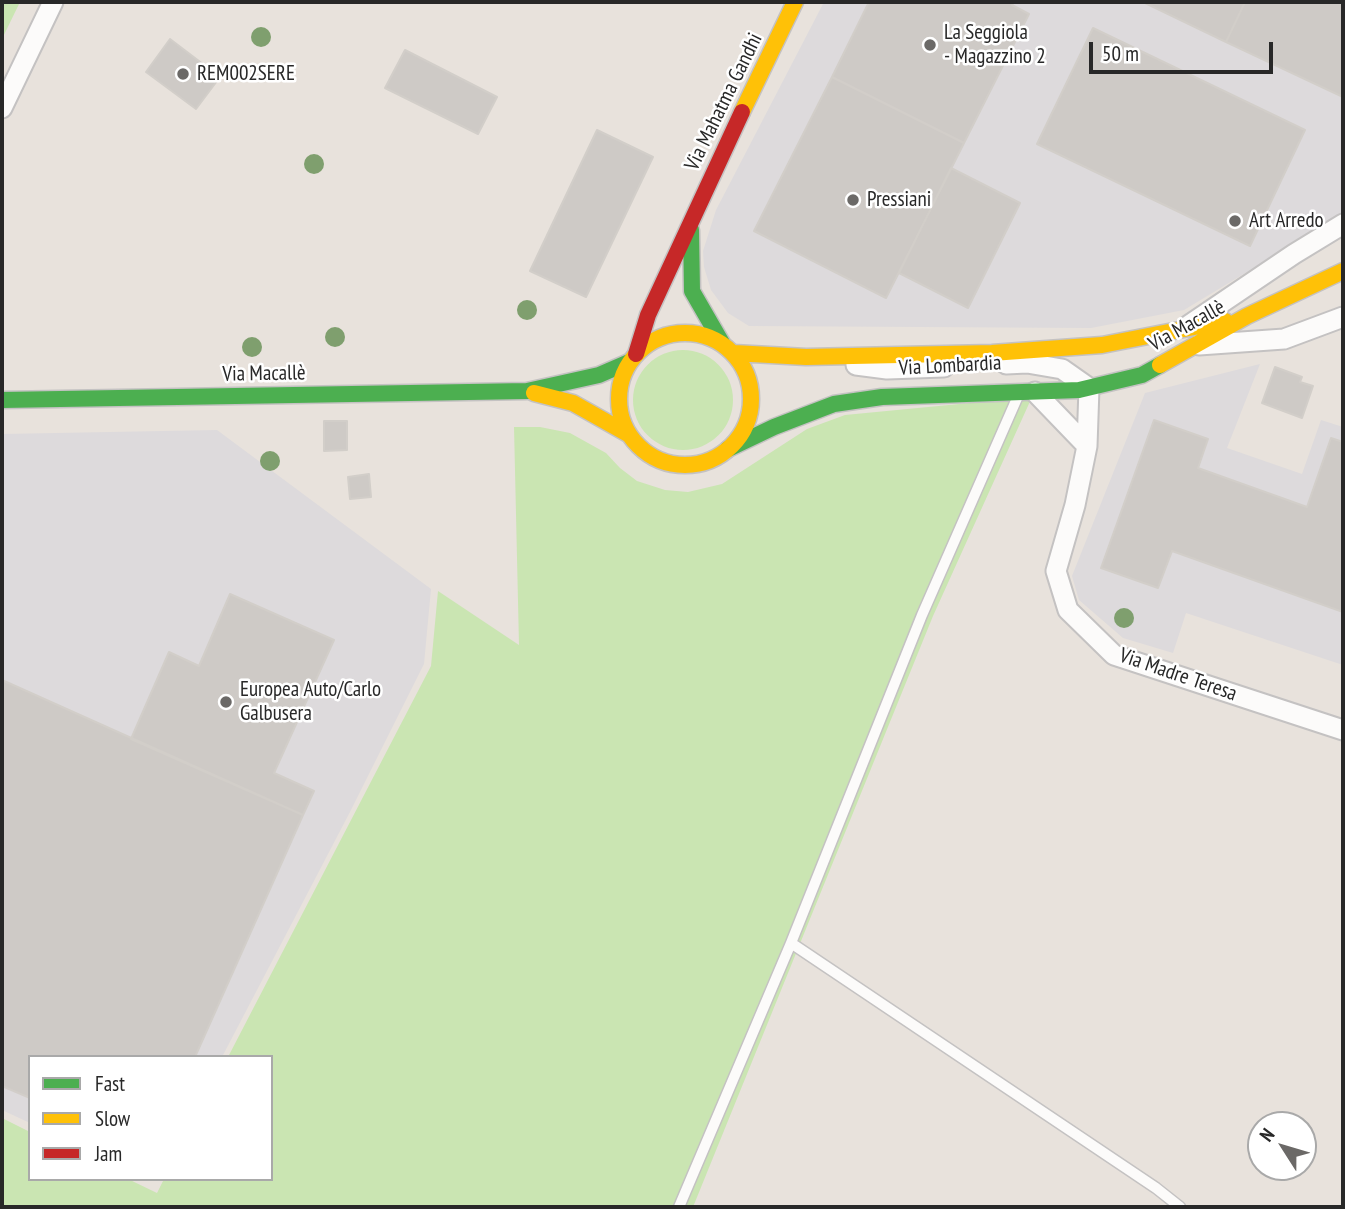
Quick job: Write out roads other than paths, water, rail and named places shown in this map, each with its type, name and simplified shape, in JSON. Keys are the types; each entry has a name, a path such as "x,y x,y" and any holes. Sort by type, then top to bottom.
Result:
{"street":[{"path":"2,108 53,2"},
{"name":"Via Mahatma Gandhi","path":"632,358 648,315 691,221 795,2"},
{"name":"Via Mahatma Gandhi","path":"691,221 692,291 728,348"},
{"path":"1190,337 1294,254 1343,223"},
{"name":"Via Macallè","path":"728,348 806,357 992,353 1190,337 1247,316 1343,271"},
{"path":"1190,337 1284,339 1343,317"},
{"path":"686,332 707,336 728,348 744,368 751,393 750,415 743,431 719,456 696,465 667,463 645,452 628,434 622,421 618,394 620,383 632,358 653,340 664,335 686,332"},
{"name":"Via Macallè","path":"728,449 774,427 834,404 882,397 1089,388 1142,375 1190,337"},
{"name":"Via Lombardia","path":"806,357 887,369 1027,363 1062,369 1089,388"},
{"name":"Via Macallè","path":"2,400 527,391 599,375 632,358"},
{"name":"Via Madre Teresa","path":"1089,388 1087,446 1075,505 1056,571 1068,610 1114,655 1343,730"},
{"name":"Via Macallè","path":"527,391 573,403 628,434"},
{"path":"1027,392 1087,446"}],"lane":[{"path":"679,1207 791,943 922,615 1027,392"},
{"path":"791,943 1156,1188 1180,1207"}],"place":[{"name":"La Seggiola - Magazzino 2","path":"930,45"},
{"name":"REM002SERE","path":"183,74"},
{"name":"Pressiani","path":"853,200"},
{"name":"Art Arredo","path":"1235,221"},
{"name":"Europea Auto/Carlo Galbusera","path":"226,702"}]}
